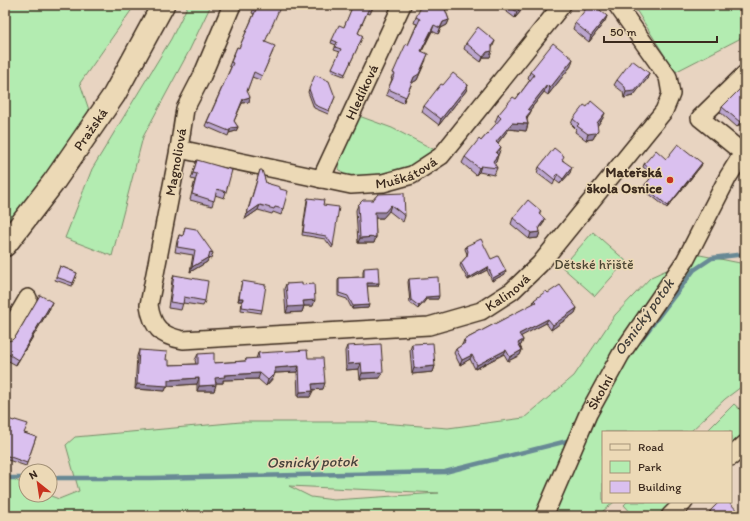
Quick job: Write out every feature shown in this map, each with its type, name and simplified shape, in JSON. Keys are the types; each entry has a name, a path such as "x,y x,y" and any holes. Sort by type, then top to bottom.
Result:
{"main road":[{"name":"Pražská","path":"5,245 53,183 114,95 163,5"}],"street":[{"name":"Magnoliová","path":"156,326 151,315 149,305 179,149 185,109 202,76 232,5"},
{"name":"Hledíková","path":"320,179 402,5"},
{"name":"Muškátová","path":"179,149 351,185 383,183 412,175 441,156 562,5"},
{"name":"Kalinová","path":"156,326 165,335 183,340 429,326 481,311 512,290 540,264 664,111 671,94 668,77 617,5"},
{"name":"Školní","path":"544,516 588,414 620,354 685,261 728,177 744,152 700,118 745,74"},
{"path":"5,337 28,298"},
{"path":"732,456 745,444"},
{"path":"670,516 683,503"}],"green space":[{"path":"5,5 135,5 80,83 91,116 5,234"},
{"path":"188,5 211,5 189,51 143,137 112,256 65,238 92,169 171,39"},
{"path":"633,5 745,5 745,36 675,72"},
{"path":"359,116 392,128 435,150 418,164 391,175 346,177 339,169 339,157"},
{"name":"Dětské hřiště","path":"593,232 626,261 595,296 562,267"},
{"path":"700,255 745,264 745,384 725,399 691,431 602,431 602,503 613,503 597,516 102,516 102,514 91,516 5,516 5,474 18,481 18,503 58,503 58,499 79,491 66,445 75,437 241,422 367,422 448,428 524,418 574,376 615,315 651,277","holes":["289,486 439,493 334,500 311,497"]},
{"path":"734,404 745,414 745,431 732,445 732,431 707,431"},
{"path":"626,503 672,503 658,516 634,516 624,505"}],"building":[{"path":"255,5 281,5 265,42 275,46 262,76 254,72 247,91 250,97 243,99 234,121 238,127 231,128 229,131 207,122 233,63 231,62 237,47 239,48 256,10 254,9"},
{"path":"353,5 374,5 371,11 368,10 358,33 363,36 345,74 332,68 341,49 335,47 337,42 332,40 339,25 344,27"},
{"path":"422,5 445,5 449,20 443,22 440,28 434,25 421,51 428,54 419,74 414,77 406,97 388,89 395,74 393,73 400,57 406,44 408,45 420,19 416,17"},
{"path":"508,5 523,5 517,12"},
{"path":"589,5 594,5 607,16 591,36 575,23"},
{"path":"478,27 495,41 492,45 492,51 487,52 483,57 466,43"},
{"path":"553,43 573,59 550,88 547,85 528,109 531,111 526,117 528,124 512,123 496,142 501,147 496,153 498,155 493,161 497,168 481,166 479,168 465,157 479,139 481,141 501,118 498,115 513,97 516,99 534,75 530,72"},
{"path":"632,60 649,73 635,91 626,92 625,87 617,80"},
{"path":"453,73 468,85 441,119 424,106 441,84 443,85"},
{"path":"315,75 329,81 335,97 329,111 315,105 309,89"},
{"path":"745,84 745,116 740,122 722,107"},
{"path":"591,101 605,113 597,123 598,130 595,133 588,134 577,126 579,124 573,119 584,105 587,107"},
{"name":"Mateřská škola Osnice","path":"678,144 702,163 668,206 644,186 655,173 644,164 656,150 666,159"},
{"path":"554,148 564,156 562,160 572,167 563,179 557,174 555,180 539,167"},
{"path":"197,160 232,170 226,192 217,189 214,201 192,194 197,174 193,173"},
{"path":"260,170 262,170 266,183 288,191 283,209 275,207 274,209 260,205 247,214"},
{"path":"404,193 405,216 391,205 385,212 375,212 376,237 360,238 358,205 363,200 373,200 378,194"},
{"path":"308,198 324,200 323,205 339,207 333,246 326,236 303,232"},
{"path":"528,200 541,211 539,214 545,219 539,227 540,232 531,233 513,218"},
{"path":"185,227 196,229 213,253 210,252 209,257 192,267 195,250 177,247 179,235 183,236"},
{"path":"481,239 491,259 498,256 506,271 493,278 488,267 469,278 461,263 467,256 468,251 466,246"},
{"path":"60,266 77,273 73,283 56,277"},
{"path":"378,267 379,283 367,283 369,305 353,306 348,296 339,293 339,278 364,277 364,268"},
{"path":"174,275 208,281 205,301 184,297 183,304 170,302"},
{"path":"438,277 439,296 426,297 419,306 411,300 409,279"},
{"path":"242,281 266,285 262,310 242,307 243,298 239,298"},
{"path":"302,283 302,285 314,284 315,300 303,301 304,306 288,307 286,284"},
{"path":"560,285 577,308 553,325 548,319 519,334 523,340 518,343 522,350 510,357 506,350 477,365 472,355 462,360 456,349 465,343 464,340 536,302 534,300 546,291 548,293"},
{"path":"40,295 52,302 18,360 5,352 5,346 8,341 12,340 16,336"},
{"path":"433,343 435,366 414,368 412,344"},
{"path":"381,344 383,372 362,373 361,363 348,364 347,346"},
{"path":"139,350 167,352 166,360 169,360 169,365 198,364 198,354 214,353 214,363 246,361 246,359 259,358 258,353 307,350 308,358 323,358 325,383 312,384 313,391 300,392 299,366 275,368 275,373 268,380 260,373 224,375 225,377 215,378 216,385 199,386 199,378 168,380 168,386 137,384"},
{"path":"8,419 28,424 24,433 36,437 27,463 5,455 5,426"},
{"path":"718,503 730,503 742,516 714,516 710,511"}],"waterway":[{"name":"Osnický potok","path":"640,341 694,270 712,258 745,254"},
{"name":"Osnický potok","path":"58,478 150,478 445,472 571,440"},
{"name":"Osnický potok","path":"5,478 18,478"}],"place":[{"name":"Mateřská škola Osnice","path":"670,180"}]}
